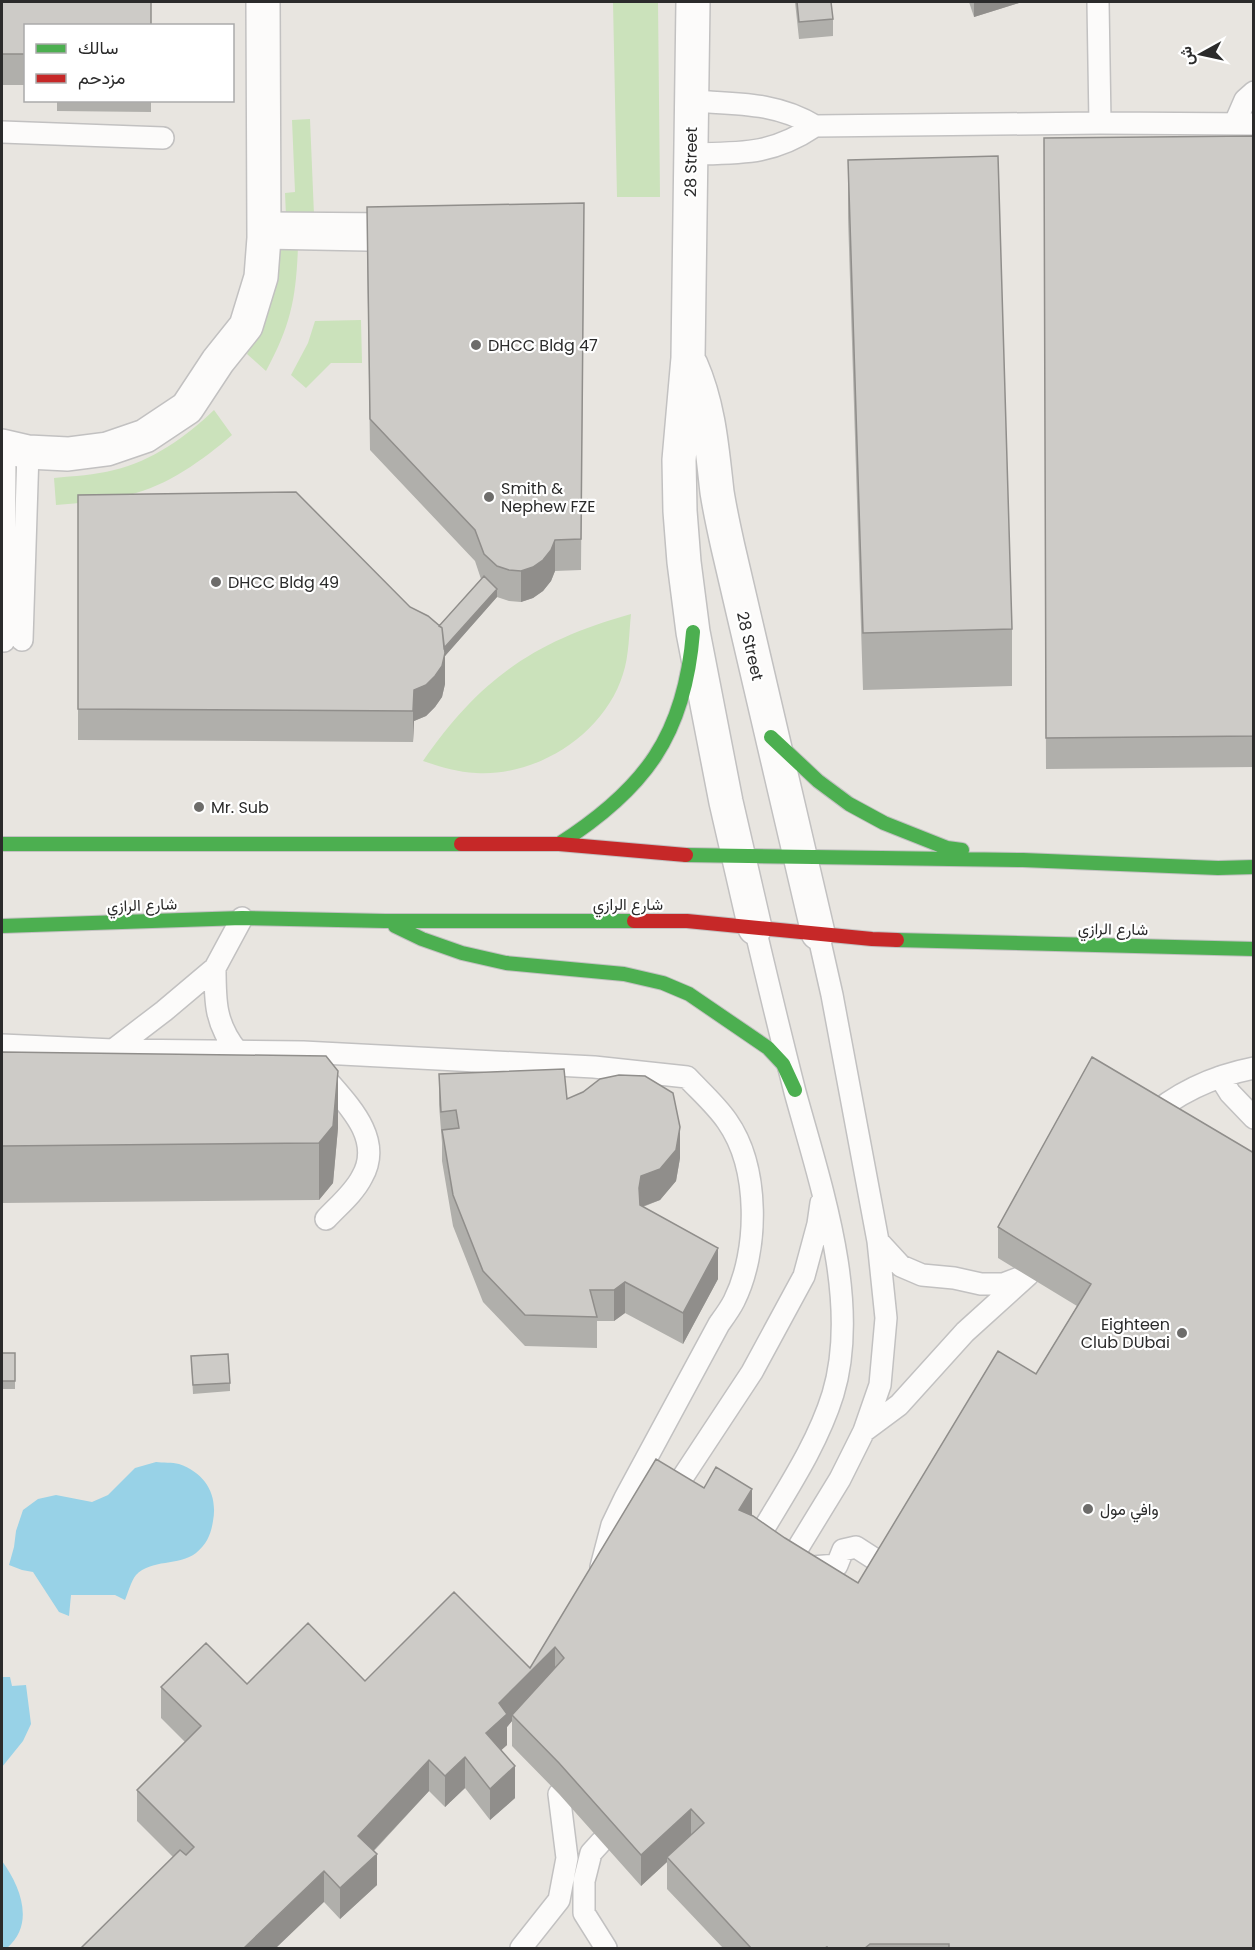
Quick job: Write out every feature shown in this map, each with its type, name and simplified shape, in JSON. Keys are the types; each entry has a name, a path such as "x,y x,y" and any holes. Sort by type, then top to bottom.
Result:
{"street":[{"path":"11,449 68,454 107,449 145,436 187,408 218,361 246,326 261,277 264,230 263,2"},
{"name":"28 Street","path":"693,2 688,358 679,460 683,551 693,632 726,802 755,928"},
{"name":"28 Street","path":"688,358 703,395 708,417 718,495 728,548 818,933"},
{"path":"559,844 586,828 610,809 633,787 658,753 677,715 689,674 693,632"},
{"path":"771,737 821,783 865,813 947,848 1023,860"},
{"path":"2,844 559,844 685,855 1023,860 1218,868 1254,867"},
{"name":"شارع الرازي","path":"2,926 242,918 385,921 687,921 872,939 1254,949"},
{"path":"385,921 422,939 452,950 506,963 624,974 663,983 689,994 768,1048 783,1064 795,1090"}],"lane":[{"path":"1098,2 1100,123"},
{"path":"691,154 749,153 764,150 791,140 815,126 1244,123 1245,100 1254,92"},
{"path":"692,101 776,108 802,118 815,126"},
{"path":"2,132 163,138"},
{"path":"264,230 416,224"},
{"path":"264,230 367,240"},
{"path":"11,449 13,640"},
{"path":"1218,868 1254,849"},
{"path":"113,1050 215,968 242,918"},
{"path":"753,1547 813,1442 833,1394 843,1337 839,1278 823,1191 795,1090 755,928"},
{"path":"818,933 832,995 878,1241 886,1317 880,1385 864,1431 840,1479 785,1569 837,1564 843,1550 856,1547 887,1567"},
{"path":"215,968 218,1017 225,1037 237,1051"},
{"path":"2,1045 113,1050 303,1052 594,1067 687,1077 728,1122 747,1161 752,1200 750,1248 734,1301 719,1324 612,1526 605,1546 599,1589"},
{"path":"303,1052 349,1106 362,1126 368,1143 368,1161 362,1178 326,1220"},
{"path":"1130,1141 1144,1122 1180,1094 1220,1077 1254,1068"},
{"path":"1220,1077 1230,1093 1254,1118"},
{"path":"668,1500 752,1372 804,1276 818,1224 823,1191"},
{"path":"864,1431 899,1405 965,1332 1028,1275 1057,1237"},
{"path":"878,1241 901,1266 922,1275 954,1278 981,1284 1003,1284 1028,1275"},
{"path":"521,1948 559,1900 567,1858 559,1794"},
{"path":"601,1842 591,1853 584,1881 584,1913 606,1948"}],"green space":[{"path":"613,2 658,2 660,197 617,197"},
{"path":"310,119 314,215 286,216 285,193 295,192 292,120"},
{"path":"273,247 298,247 291,311 266,371 247,354 258,326"},
{"path":"361,320 362,363 331,363 306,388 291,375 308,343 315,321"},
{"path":"214,410 232,435 209,454 171,479 129,495 56,505 54,478 107,472 142,461 168,447 192,430"},
{"path":"631,614 625,667 614,695 601,715 566,747 523,768 499,772 462,772 423,761 466,707 512,667 566,637"}],"water":[{"path":"156,1462 176,1463 188,1468 203,1479 208,1486 213,1502 213,1521 206,1542 196,1553 182,1560 157,1564 142,1570 134,1578 125,1600 115,1595 71,1595 69,1616 59,1612 33,1572 9,1565 23,1510 38,1499 56,1495 92,1502 108,1495 135,1468"},
{"path":"2,1677 10,1677 12,1686 26,1685 31,1724 23,1741 2,1767"},
{"path":"2,1861 15,1882 23,1917 16,1938 7,1948 2,1948"}],"building":[{"path":"2,2 151,2 151,24 24,24 24,54 2,54"},
{"path":"797,2 831,2 833,19 799,22"},
{"path":"1254,136 1254,736 1046,738 1044,138"},
{"path":"998,156 1012,629 863,633 848,160"},
{"name":"DHCC Bldg 47","path":"584,203 581,539 555,540 543,560 533,567 521,571 509,570 497,566 484,554 475,530 370,419 367,207"},
{"name":"DHCC Bldg 49","path":"296,492 410,607 428,616 442,628 445,653 442,666 426,685 414,690 413,711 78,709 78,495"},
{"path":"484,576 497,589 444,648 442,628 439,626"},
{"path":"2,1052 326,1056 338,1071 333,1126 319,1143 2,1146"},
{"name":"وافي مول","path":"1092,1057 1254,1153 1254,1948 949,1948 949,1944 870,1944 865,1948 751,1948 667,1857 704,1823 691,1809 641,1855 559,1763 512,1715 564,1658 555,1647 499,1703 507,1714 486,1733 515,1766 490,1789 465,1757 445,1776 429,1760 358,1836 377,1854 340,1888 324,1871 244,1948 81,1948 180,1850 186,1855 194,1847 137,1790 201,1726 161,1687 206,1643 247,1684 308,1623 365,1681 454,1592 530,1668 656,1459 704,1488 716,1467 752,1489 739,1510 753,1516 858,1583 998,1351 1036,1374 1091,1284 998,1227"},
{"path":"564,1069 567,1099 583,1092 600,1079 619,1075 645,1076 673,1093 680,1127 676,1150 660,1169 641,1176 639,1188 640,1205 718,1248 683,1313 625,1282 614,1290 590,1290 597,1317 525,1315 483,1271 453,1195 442,1130 459,1128 456,1110 441,1112 439,1074"},
{"path":"2,1353 15,1353 15,1381 2,1381"},
{"path":"228,1354 230,1383 193,1385 191,1356"}],"traffic: fast":[{"path":"559,844 615,802 637,780 655,756 670,730 681,701 693,632"},
{"path":"771,737 818,781 849,804 884,823 947,848 962,850"},
{"path":"2,844 461,844"},
{"path":"686,855 1023,860 1218,868 1254,867"},
{"path":"2,926 242,918 385,921 634,921"},
{"path":"395,926 422,939 462,953 506,963 624,974 663,983 689,994 768,1048 783,1064 795,1090"},
{"path":"897,940 1254,949"}],"traffic: jam":[{"path":"461,844 559,844 686,855"},
{"path":"634,921 687,921 897,940"}],"place":[{"name":"DHCC Bldg 47","path":"476,345"},
{"name":"Smith & Nephew FZE","path":"489,497"},
{"name":"DHCC Bldg 49","path":"216,582"},
{"name":"Mr. Sub","path":"199,807"},
{"name":"Eighteen Club DUbai","path":"1182,1333"},
{"name":"وافي مول","path":"1088,1509"}]}
